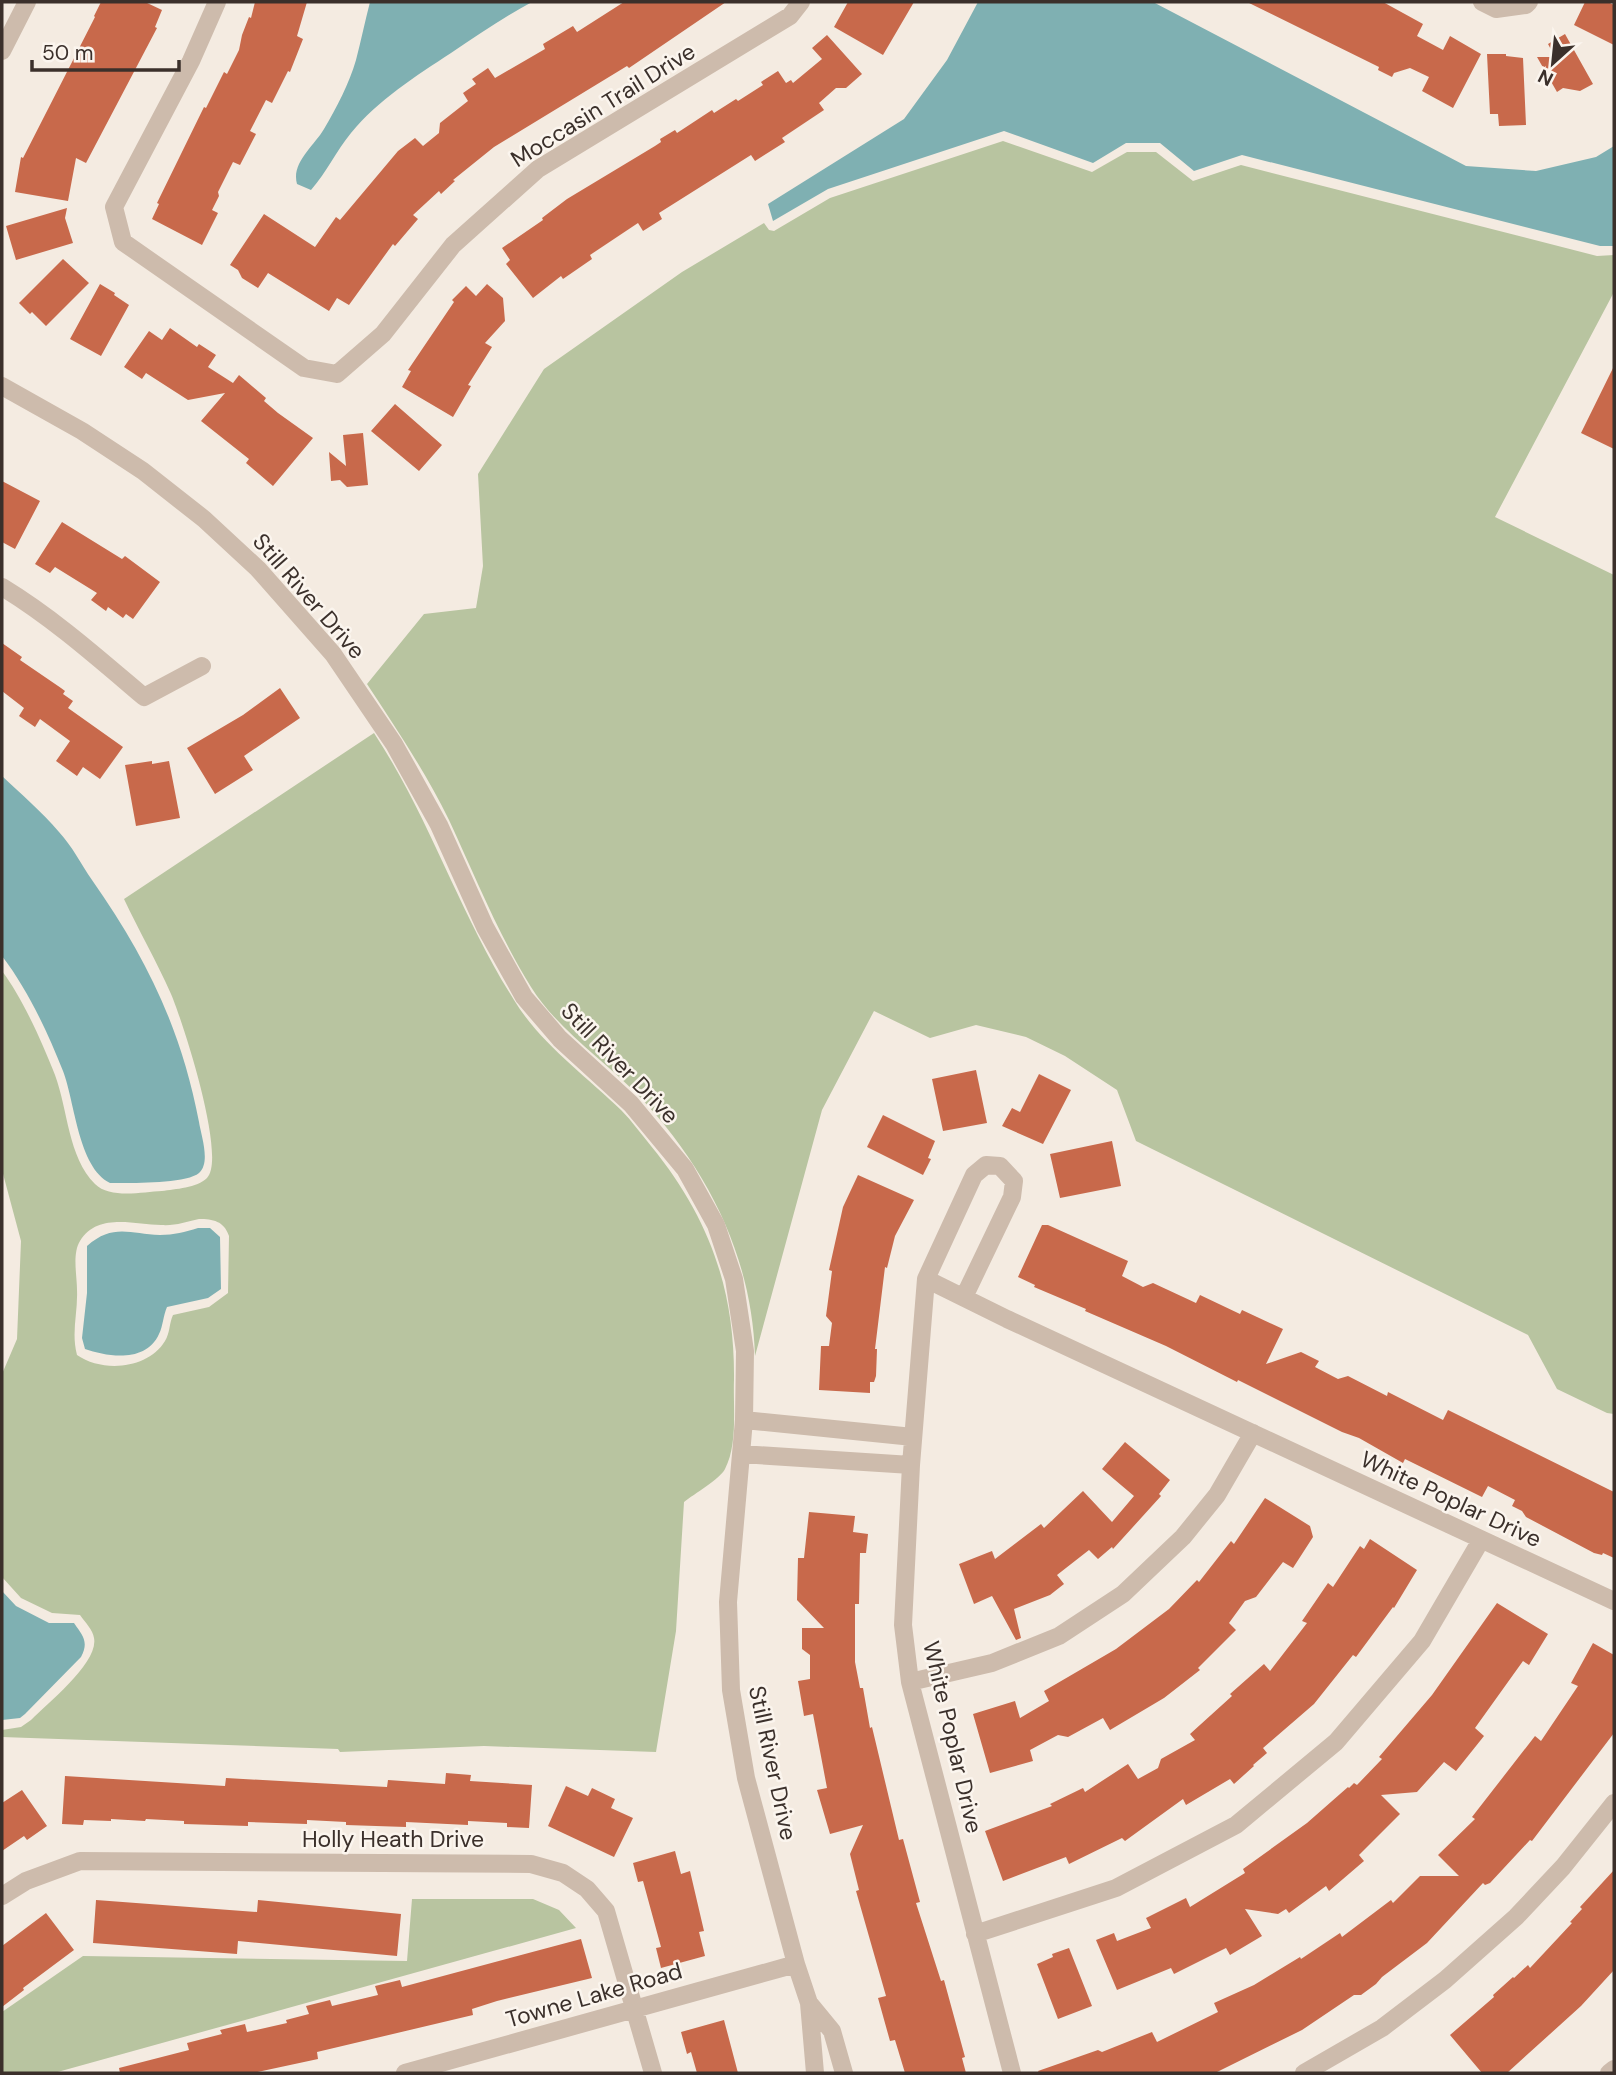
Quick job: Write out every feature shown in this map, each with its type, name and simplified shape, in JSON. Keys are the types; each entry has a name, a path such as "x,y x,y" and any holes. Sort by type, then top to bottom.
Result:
{"street":[{"path":"2,51 27,2"},
{"name":"Moccasin Trail Drive","path":"217,2 191,61 114,206 123,242 304,368 337,374 383,334 453,245 538,169 779,23 790,16 801,2"},
{"path":"1482,2 1496,9 1526,5 1529,2"},
{"name":"Still River Drive","path":"2,386 92,437 143,471 204,519 258,569 333,654 394,744 439,825 485,927 524,997 561,1039 631,1104 685,1169 716,1225 734,1279 744,1351 744,1420 728,1602 731,1690 746,1778 809,2003 815,2073"},
{"path":"2,587 25,601 144,697 202,666"},
{"name":"White Poplar Drive","path":"964,1297 1012,1197 1014,1181 1000,1166 986,1165 974,1175 926,1279 911,1465 903,1625 910,1682 1012,2073"},
{"name":"White Poplar Drive","path":"926,1279 1614,1601"},
{"path":"744,1420 913,1437"},
{"path":"817,1459 818,1427"},
{"path":"910,1682 992,1663 1059,1636 1123,1594 1183,1537 1209,1505 1253,1433"},
{"path":"741,1454 911,1465"},
{"path":"975,1934 1116,1888 1236,1825 1336,1742 1422,1641 1481,1540"},
{"path":"1304,2073 1382,2028 1445,1980 1535,1897 1563,1867 1614,1803"},
{"name":"Holly Heath Drive","path":"2,1896 26,1881 80,1861 531,1864 563,1873 587,1888 606,1911 653,2073"},
{"name":"Towne Lake Road","path":"405,2073 796,1964"},
{"name":"Still River Drive","path":"809,2003 832,2031 844,2073"},
{"path":"1609,2073 1614,2068"}],"green space":[{"path":"1003,141 1092,172 1127,152 1156,152 1193,181 1241,165 1597,256 1614,255 1614,292 1495,517 1614,575 1614,1414 1557,1389 1528,1335 1136,1141 1117,1090 1065,1056 1026,1037 976,1025 930,1038 874,1011 822,1110 755,1356 745,1283 735,1249 705,1184 685,1153 639,1096 554,1017 531,987 497,926 440,802 367,684 424,614 476,608 483,566 478,474 544,369 682,272 764,223 769,230 774,231 830,198"},
{"path":"374,733 412,799 477,934 514,1000 550,1044 629,1119 689,1200 715,1256 730,1315 734,1425 732,1448 725,1469 684,1502 676,1631 656,1752 484,1746 340,1752 338,1749 2,1737 2,1730 21,1727 71,1682 89,1659 94,1638 80,1615 52,1613 21,1598 2,1577 2,1374 17,1339 21,1241 2,1170 2,971 25,1008 44,1049 55,1075 74,1147 86,1173 95,1184 101,1189 118,1193 179,1189 203,1181 212,1166 208,1118 177,1009 124,899","holes":["199,1219 213,1220 221,1224 229,1236 228,1293 209,1307 173,1315 165,1341 148,1358 112,1366 88,1361 77,1355 76,1258 80,1241 88,1232 107,1223 166,1225"]},
{"path":"412,1899 533,1899 559,1910 576,1928 54,2073 2,2073 2,2012 83,1956 407,1961"}],"water":[{"path":"370,2 532,2 481,33 385,99 351,133 311,190 297,184 297,169 324,129 346,87 356,60"},
{"path":"978,2 1153,2 1466,166 1536,171 1596,157 1614,146 1614,246 1600,246 1242,155 1194,171 1160,143 1126,143 1093,163 1004,131 828,189 773,221 768,204 904,119 947,60"},
{"path":"2,776 46,817 68,843 129,937 159,995 182,1055 203,1141 203,1168 192,1177 157,1182 110,1183 99,1175 84,1149 57,1056 29,997 2,956"},
{"path":"210,1228 220,1237 221,1289 208,1298 167,1307 159,1334 145,1350 136,1354 104,1354 85,1349 82,1338 87,1293 87,1246 105,1234 114,1232 165,1235"},
{"path":"2,1591 16,1606 49,1623 74,1623 85,1643 81,1657 25,1714 20,1718 2,1720"}],"building":[{"path":"101,2 145,2 162,10 155,27 157,28 86,163 76,158 68,201 15,192 21,157 23,158"},
{"path":"255,2 307,2 297,36 303,39 290,72 288,71 272,103 266,100 250,131 256,134 240,165 233,162 218,192 219,196 212,210 218,213 202,245 152,219 159,204 157,203 204,107 206,108 224,72 227,74 239,50"},
{"path":"624,2 726,2 629,68 627,66 494,147 453,180 455,181 441,194 439,191 413,215 418,219 395,246 393,244 349,305 337,298 329,311 268,273 258,288 242,278 238,270 230,265 264,214 315,247 336,217 340,220 398,151 415,138 423,146 439,133 440,123 468,101 463,93 476,84 472,79 488,68 495,78 545,49 543,44 573,26 577,32"},
{"path":"848,2 914,2 883,55 834,27"},
{"path":"1247,2 1383,2 1423,24 1417,36 1443,50 1450,36 1481,54 1453,108 1422,91 1429,77 1410,68 1394,73 1392,77 1378,70 1379,67"},
{"path":"1585,2 1608,2 1614,5 1614,45 1574,25"},
{"path":"1565,34 1593,84 1580,91 1563,88 1557,92 1537,57 1555,57 1548,44"},
{"path":"827,35 862,74 846,88 836,88 819,103 824,110 782,138 785,142 755,161 751,155 659,213 662,219 643,231 638,223 590,255 592,259 563,279 561,276 533,298 506,264 510,260 502,248 543,220 542,218 567,199 655,146 661,142 660,139 675,130 677,133 712,110 714,113 736,99 738,101 763,85 761,82 778,71 786,83 791,80 793,83 822,59 812,48"},
{"path":"1487,54 1523,58 1526,125 1499,126 1498,114 1490,114"},
{"path":"67,208 65,218 73,243 16,260 6,226"},
{"path":"63,259 89,283 46,326 19,303"},
{"path":"100,284 129,305 101,356 70,339"},
{"path":"487,284 503,298 505,321 485,343 492,347 468,385 471,386 453,417 402,387 411,371 408,370 454,302 452,300 466,286 476,296"},
{"path":"170,328 197,347 199,344 216,355 208,367 233,383 239,375 266,398 264,401 278,413 313,438 273,486 246,463 249,459 201,421 225,393 188,400 146,373 142,379 124,367 149,331 162,340"},
{"path":"1614,366 1614,449 1581,433"},
{"path":"395,404 442,445 419,471 371,431"},
{"path":"363,433 368,485 347,487 340,480 331,481 329,452 346,466 343,435"},
{"path":"2,481 40,501 15,549 2,542"},
{"path":"62,522 122,559 125,556 160,582 133,619 126,614 123,618 108,607 106,611 91,600 97,593 55,567 50,573 35,564"},
{"path":"2,643 22,657 20,660 65,691 63,694 73,701 68,708 123,747 100,779 83,767 77,776 56,761 70,741 40,719 35,727 19,716 24,708 2,691"},
{"path":"280,688 300,718 244,756 253,770 215,794 187,748 243,715"},
{"path":"152,761 152,764 169,761 180,818 136,826 125,765"},
{"path":"976,1070 987,1123 943,1131 932,1079"},
{"path":"1039,1074 1071,1090 1043,1144 1002,1126 1012,1108 1020,1112"},
{"path":"883,1115 935,1141 928,1158 931,1159 923,1175 867,1147"},
{"path":"1112,1141 1121,1186 1060,1198 1050,1154"},
{"path":"858,1175 914,1200 895,1236 887,1268 885,1267 875,1349 876,1376 874,1382 870,1382 870,1393 819,1390 821,1346 829,1346 832,1323 826,1316 832,1271 829,1270 843,1207"},
{"path":"1042,1225 1048,1225 1128,1261 1122,1276 1143,1287 1153,1283 1196,1303 1200,1295 1240,1314 1242,1310 1283,1329 1266,1364 1301,1352 1319,1361 1315,1367 1338,1379 1348,1376 1387,1396 1388,1392 1443,1420 1448,1410 1614,1492 1614,1558 1603,1553 1594,1553 1526,1517 1522,1511 1512,1506 1515,1500 1488,1486 1482,1497 1405,1459 1403,1463 1359,1438 1238,1380 1237,1382 1166,1346 1034,1287 1035,1285 1018,1277"},
{"path":"1125,1442 1170,1480 1159,1494 1161,1496 1113,1549 1112,1547 1098,1559 1089,1550 1057,1575 1064,1584 1050,1595 1014,1609 1021,1638 1016,1640 992,1596 974,1604 959,1564 992,1551 995,1559 1041,1524 1044,1528 1083,1491 1112,1522 1134,1496 1102,1469"},
{"path":"1265,1498 1310,1526 1313,1537 1293,1568 1283,1562 1256,1597 1245,1601 1229,1623 1236,1630 1198,1668 1200,1670 1164,1698 1110,1730 1103,1718 1068,1737 1058,1735 1030,1750 1033,1761 990,1773 973,1714 1015,1701 1020,1718 1049,1701 1044,1691 1116,1649 1169,1609 1197,1580 1199,1582 1231,1541 1234,1544"},
{"path":"809,1512 855,1516 853,1532 868,1534 866,1553 860,1553 859,1604 855,1604 855,1662 899,1840 903,1839 920,1902 916,1903 941,1981 944,1980 965,2057 962,2058 966,2073 905,2073 895,2040 890,2041 878,1998 886,1996 856,1891 859,1890 850,1854 863,1825 830,1834 817,1790 827,1788 813,1714 804,1716 798,1681 810,1679 810,1655 802,1649 802,1628 824,1628 797,1600 798,1558 804,1558"},
{"path":"1370,1539 1417,1570 1394,1608 1356,1657 1353,1655 1314,1704 1263,1748 1267,1753 1254,1766 1234,1784 1230,1779 1186,1805 1183,1799 1125,1841 1122,1838 1069,1864 1066,1857 1003,1881 985,1831 1052,1806 1050,1804 1083,1788 1085,1792 1128,1764 1138,1779 1158,1768 1161,1759 1195,1740 1190,1734 1232,1696 1230,1694 1264,1664 1270,1671 1307,1623 1302,1621 1328,1583 1333,1587 1360,1546 1364,1549"},
{"path":"1497,1603 1548,1634 1529,1665 1523,1661 1475,1728 1484,1736 1456,1771 1444,1762 1417,1792 1381,1795 1400,1814 1359,1855 1364,1861 1329,1891 1326,1886 1289,1913 1286,1909 1278,1914 1245,1909 1262,1936 1230,1955 1226,1948 1174,1974 1171,1968 1117,1990 1096,1940 1114,1933 1117,1941 1151,1928 1146,1918 1186,1898 1190,1907 1245,1873 1243,1869 1307,1823 1348,1787 1354,1783 1357,1785 1382,1759 1379,1757 1432,1695"},
{"path":"1593,1643 1614,1655 1614,1733 1532,1841 1530,1840 1490,1883 1483,1883 1427,1943 1376,1984 1361,1995 1354,1995 1302,2030 1215,2073 1039,2073 1038,2071 1098,2050 1102,2052 1152,2032 1157,2042 1218,2012 1214,2003 1254,1985 1300,1957 1301,1959 1340,1933 1342,1937 1391,1900 1393,1903 1420,1876 1459,1876 1438,1855 1475,1819 1472,1817 1535,1736 1541,1741 1578,1686 1571,1683"},
{"path":"446,1773 471,1775 470,1781 532,1785 529,1828 507,1827 507,1823 468,1821 468,1825 406,1822 406,1827 346,1825 346,1822 307,1820 307,1824 248,1822 248,1826 184,1824 184,1821 146,1819 84,1820 83,1825 62,1824 65,1776 225,1786 226,1778 387,1787 388,1780 445,1784"},
{"path":"566,1786 588,1796 592,1788 615,1799 611,1808 633,1818 614,1857 548,1826"},
{"path":"22,1790 47,1826 27,1840 24,1836 2,1851 2,1803"},
{"path":"675,1851 681,1874 690,1871 704,1931 699,1932 705,1956 661,1968 656,1948 661,1947 643,1881 638,1882 633,1863"},
{"path":"1614,1870 1614,1970 1581,2006 1507,2073 1482,2073 1450,2035 1513,1977 1528,1965 1530,1968 1572,1923 1570,1922 1582,1909 1580,1907"},
{"path":"96,1900 257,1912 258,1900 401,1914 397,1956 238,1941 237,1954 93,1943"},
{"path":"46,1913 74,1950 2,2007 2,1946"},
{"path":"581,1939 592,1978 497,2001 472,2009 473,2015 317,2052 318,2059 253,2073 120,2073 119,2068 189,2050 187,2043 222,2034 220,2030 245,2024 247,2032 287,2023 286,2020 309,2014 306,2006 330,2000 332,2006 378,1995 375,1986 400,1980 402,1987"},
{"path":"1069,1948 1092,2006 1058,2019 1037,1964 1053,1957 1052,1954"},
{"path":"724,2020 738,2073 697,2073 691,2052 687,2054 681,2032"}]}
